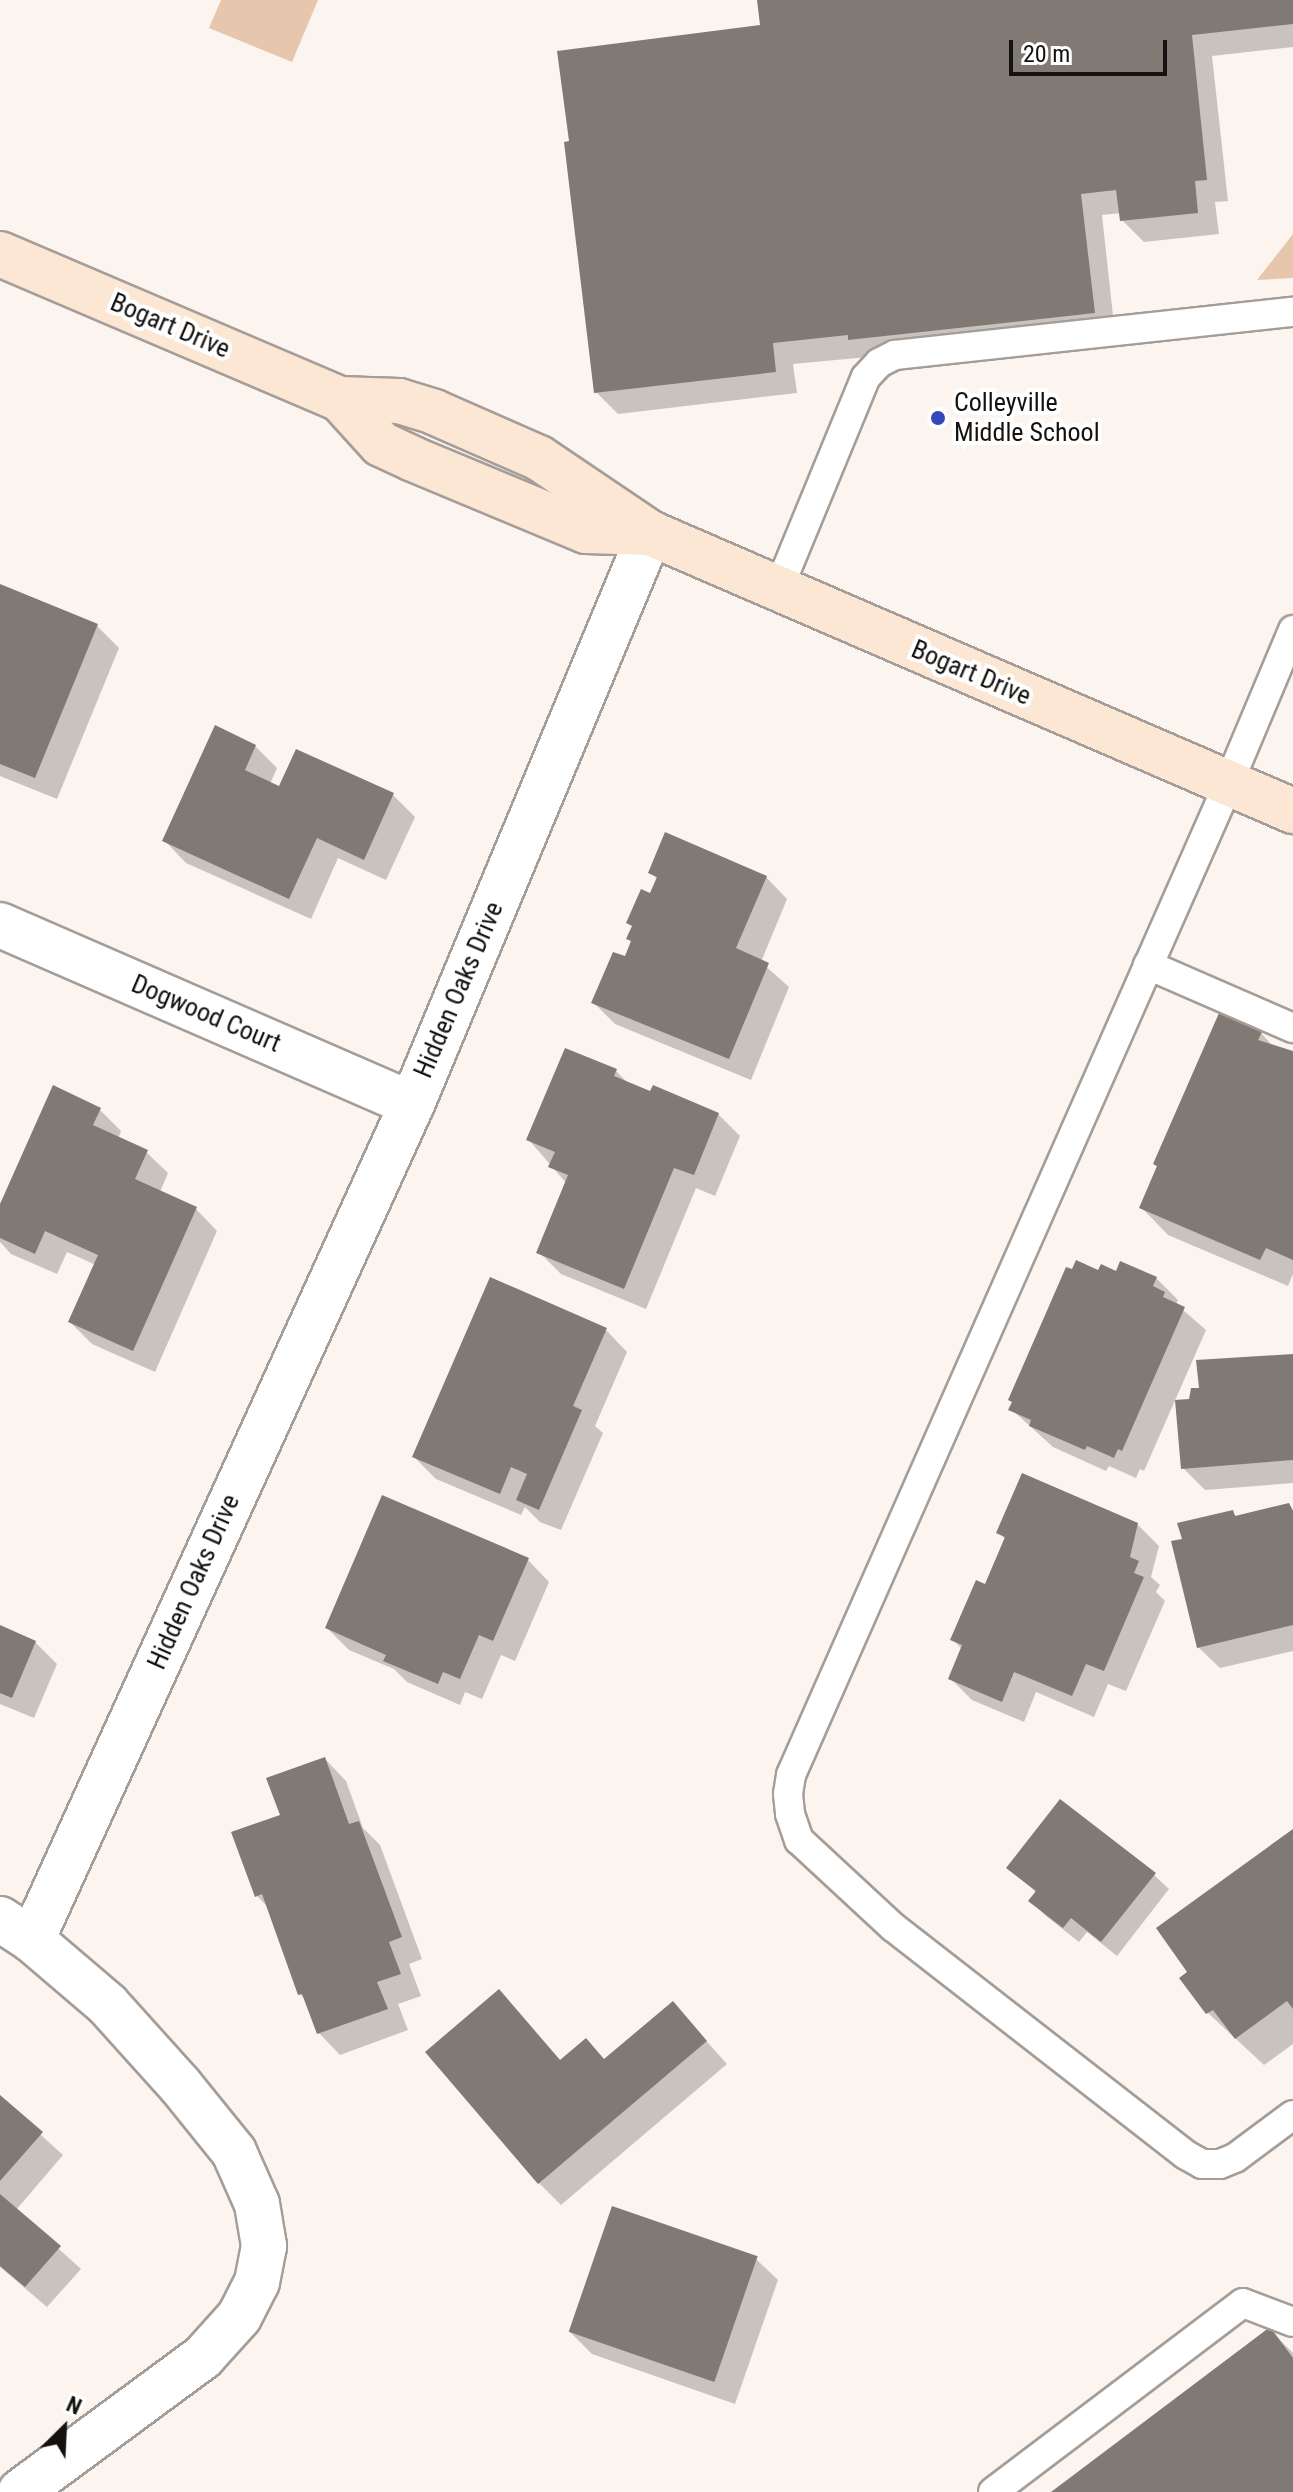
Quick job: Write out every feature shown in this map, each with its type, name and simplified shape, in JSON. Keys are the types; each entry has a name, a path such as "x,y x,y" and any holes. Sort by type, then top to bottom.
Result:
{"street":[{"name":"Bogart Drive","path":"0,254 340,399 381,444 426,465 586,531 650,533 1293,811"},
{"name":"Hidden Oaks Drive","path":"20,2492 203,2357 239,2317 257,2282 264,2246 257,2204 234,2152 180,2085 107,2004 16,1929 412,1104 650,533"},
{"name":"Dogwood Court","path":"0,925 412,1104"}],"lane":[{"path":"778,590 856,397 866,377 879,363 895,355 1293,312"},
{"path":"1293,630 1228,785 791,1775 790,1814 799,1840 893,1927 1186,2155 1202,2164 1220,2164 1235,2158 1293,2115"},
{"path":"1148,965 1293,1028"},
{"path":"993,2492 1243,2303 1293,2322"}],"shaded area":[{"path":"221,0 318,0 292,62 209,28"},
{"path":"1293,234 1293,278 1257,280"}],"building":[{"path":"757,0 1293,0 1293,24 1192,35 1207,180 1195,181 1198,213 1120,221 1116,190 1081,194 1095,313 848,340 848,335 773,343 776,372 594,393 564,142 569,141 557,51 760,25"},
{"path":"0,584 98,624 35,778 0,764"},
{"path":"215,725 256,745 245,770 279,786 296,749 394,793 364,860 317,838 289,899 162,841"},
{"path":"665,832 767,876 736,948 769,963 729,1059 591,1003 613,952 625,956 631,941 626,939 632,926 626,923 641,889 650,893 657,877 648,873"},
{"path":"1219,1013 1262,1032 1258,1040 1293,1051 1293,1260 1266,1248 1260,1260 1139,1208 1157,1166 1153,1164"},
{"path":"565,1048 617,1069 614,1076 650,1091 653,1085 719,1113 694,1175 674,1168 624,1289 536,1253 568,1175 548,1167 555,1152 526,1140"},
{"path":"53,1085 101,1108 93,1125 148,1150 135,1179 197,1207 133,1351 68,1322 98,1255 45,1231 35,1254 0,1238 0,1204"},
{"path":"1076,1260 1098,1270 1101,1264 1116,1271 1120,1261 1157,1277 1153,1286 1165,1292 1163,1297 1185,1307 1122,1451 1118,1449 1114,1458 1087,1446 1085,1450 1029,1426 1031,1420 1008,1410 1012,1402 1008,1400 1066,1267 1072,1269"},
{"path":"490,1277 607,1328 573,1406 582,1410 539,1510 516,1500 527,1474 511,1467 500,1494 412,1457"},
{"path":"1293,1354 1293,1460 1181,1469 1175,1400 1189,1399 1191,1388 1199,1388 1196,1360"},
{"path":"1022,1473 1138,1523 1130,1557 1139,1561 1134,1573 1144,1577 1104,1671 1086,1664 1072,1696 1014,1672 1002,1702 948,1679 962,1645 950,1640 976,1580 985,1584 1005,1537 996,1533"},
{"path":"382,1495 529,1558 493,1641 479,1635 460,1679 443,1672 438,1684 383,1661 386,1655 325,1628"},
{"path":"1289,1503 1293,1511 1293,1625 1197,1648 1171,1541 1182,1539 1177,1523 1233,1510 1235,1516"},
{"path":"0,1625 36,1641 12,1698 0,1693"},
{"path":"325,1757 349,1824 359,1821 402,1937 389,1942 401,1974 377,1982 388,2009 317,2034 302,1994 298,1995 262,1894 255,1897 231,1832 280,1815 266,1778"},
{"path":"1060,1799 1156,1873 1101,1942 1071,1918 1063,1928 1028,1901 1036,1891 1006,1868"},
{"path":"1293,1829 1293,2009 1287,2001 1235,2039 1213,2010 1206,2014 1179,1978 1187,1972 1156,1928"},
{"path":"499,1989 560,2060 586,2038 604,2059 673,2001 707,2041 538,2184 425,2052"},
{"path":"0,2095 43,2132 0,2181"},
{"path":"0,2194 61,2246 25,2287 0,2266"},
{"path":"612,2206 758,2256 714,2382 569,2332"},
{"path":"1270,2327 1293,2358 1293,2492 1051,2492"}],"place":[{"name":"Colleyville Middle School","path":"938,418"}]}
